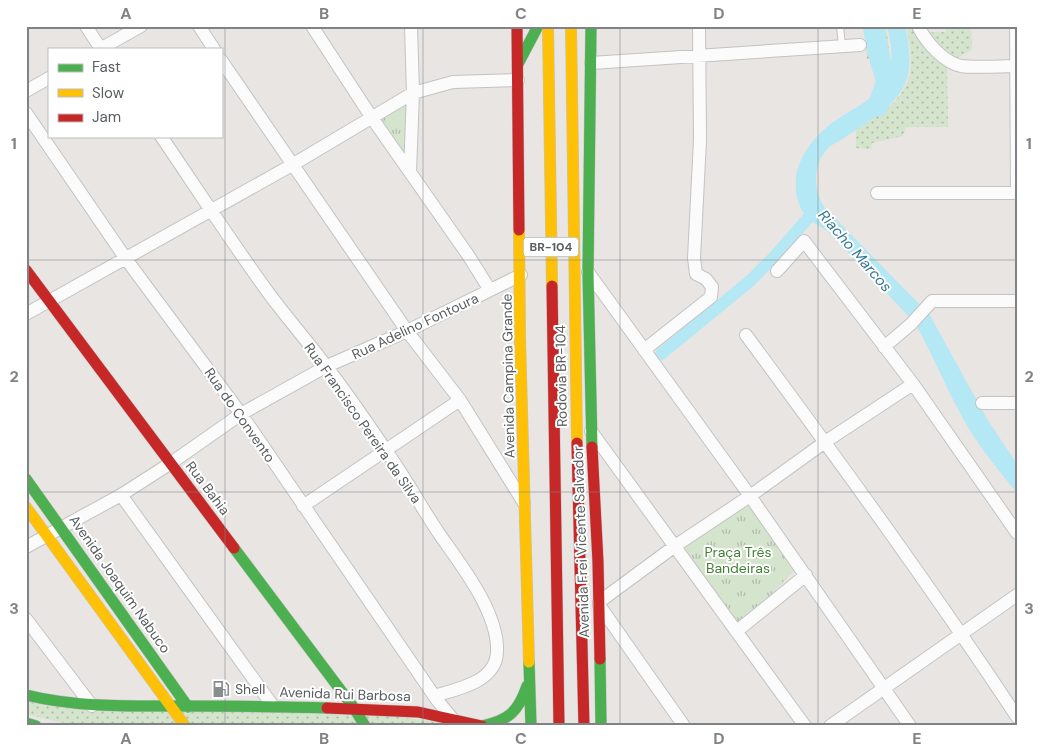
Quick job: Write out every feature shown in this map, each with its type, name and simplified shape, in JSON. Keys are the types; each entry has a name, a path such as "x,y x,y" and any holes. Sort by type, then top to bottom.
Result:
{"main road":[{"name":"Avenida Campina Grande","path":"517,26 521,274 520,338 531,726"},
{"path":"518,64 538,26"},
{"name":"Rodovia BR-104","path":"548,26 559,726"},
{"name":"Rodovia BR-104","path":"572,26 577,467 584,726"},
{"name":"Avenida Frei Vicente Salvador","path":"591,26 588,272 591,431 598,562 601,726"},
{"name":"Rua Bahia","path":"26,270 354,708 365,726"},
{"name":"Avenida Joaquim Nabuco","path":"26,479 188,707"},
{"path":"26,507 185,726"},
{"path":"482,726 508,718 517,709 523,700 530,676"},
{"name":"Avenida Rui Barbosa","path":"26,695 50,701 92,706 273,706 418,712 482,726"},
{"path":"26,723 36,726"}],"street":[{"path":"86,26 99,48"},
{"path":"102,48 141,26"},
{"path":"199,26 213,48"},
{"path":"312,26 372,118 490,290"},
{"path":"410,172 413,93 412,26"},
{"path":"644,350 711,296 712,287 706,279 696,274 694,258 698,197 699,26"},
{"path":"918,26 936,50 948,60 961,66 1017,66"},
{"path":"878,193 1017,193 1016,26"},
{"path":"591,63 860,45"},
{"path":"222,61 407,331 460,400 526,507"},
{"path":"26,91 48,79"},
{"path":"26,314 292,165 413,93 453,82 518,80"},
{"name":"Rua do Convento","path":"26,113 126,259 241,414 434,696 452,718"},
{"name":"Rua Francisco Pereira da Silva","path":"161,138 271,296 327,366 386,450 440,535 464,567 486,608 497,643 498,653 494,667 483,678 434,696"},
{"path":"777,271 804,241 913,384 1017,533"},
{"path":"588,272 750,496 910,726"},
{"name":"Rua Adelino Fontoura","path":"26,547 121,495 171,464 241,414 327,366 407,331 521,274"},
{"path":"884,346 911,324 932,301 1017,301"},
{"path":"746,335 962,634 1017,717"},
{"path":"684,726 599,604 675,546 750,496 825,442 913,384"},
{"path":"303,506 460,400"},
{"path":"982,403 1017,402"},
{"path":"591,431 805,726"},
{"path":"121,495 273,706"},
{"path":"737,631 806,575"},
{"path":"830,726 1017,595"},
{"path":"26,619 92,706"}],"lane":[{"path":"840,26 842,46"}],"green space":[{"path":"864,26 886,26 890,58 867,59"},
{"path":"906,26 914,26 916,33 946,32 946,26 971,26 972,50 956,58 947,68 948,127 906,127 903,136 872,143 871,149 856,148 856,129 873,119 897,99 909,77 911,63 910,46"},
{"path":"408,101 403,159 378,119"},
{"name":"Praça Três Bandeiras","path":"751,502 795,570 739,627 677,551"},
{"path":"26,698 170,711 179,726 91,726 58,722 26,714"},
{"path":"180,709 353,710 361,726 191,726"},
{"path":"360,711 465,726 368,726"}],"water":[{"path":"887,26 905,26 909,49 909,72 904,86 886,108 828,148 819,162 816,186 825,208 922,307 911,319 827,230 806,215 797,198 796,187 796,177 800,162 810,145 830,124 871,97 885,81 890,69 891,57 891,44"},
{"path":"927,310 987,419 1017,464 1017,493 971,433 916,325"}],"waterway":[{"name":"Riacho Marcos","path":"873,26 880,60 887,81 878,106"},
{"path":"661,354 750,281 775,256 816,209"}],"traffic: fast":[{"path":"518,64 538,26"},
{"path":"591,26 588,272 592,447"},
{"path":"26,479 188,707"},
{"path":"234,548 354,708 365,726"},
{"path":"600,659 601,726"},
{"path":"529,662 531,726"},
{"path":"482,726 499,721 511,714 520,702 527,686"},
{"path":"26,695 63,702 100,705 327,708"},
{"path":"26,723 36,726"}],"traffic: slow":[{"path":"548,26 552,286"},
{"path":"571,26 577,443"},
{"path":"519,230 529,662"},
{"path":"26,507 185,726"}],"traffic: jam":[{"path":"517,26 519,230"},
{"path":"26,270 234,548"},
{"path":"552,286 559,726"},
{"path":"577,443 584,726"},
{"path":"592,447 598,562 600,659"},
{"path":"327,708 418,712 482,726"}],"place":[{"name":"Shell","path":"221,689"}]}
